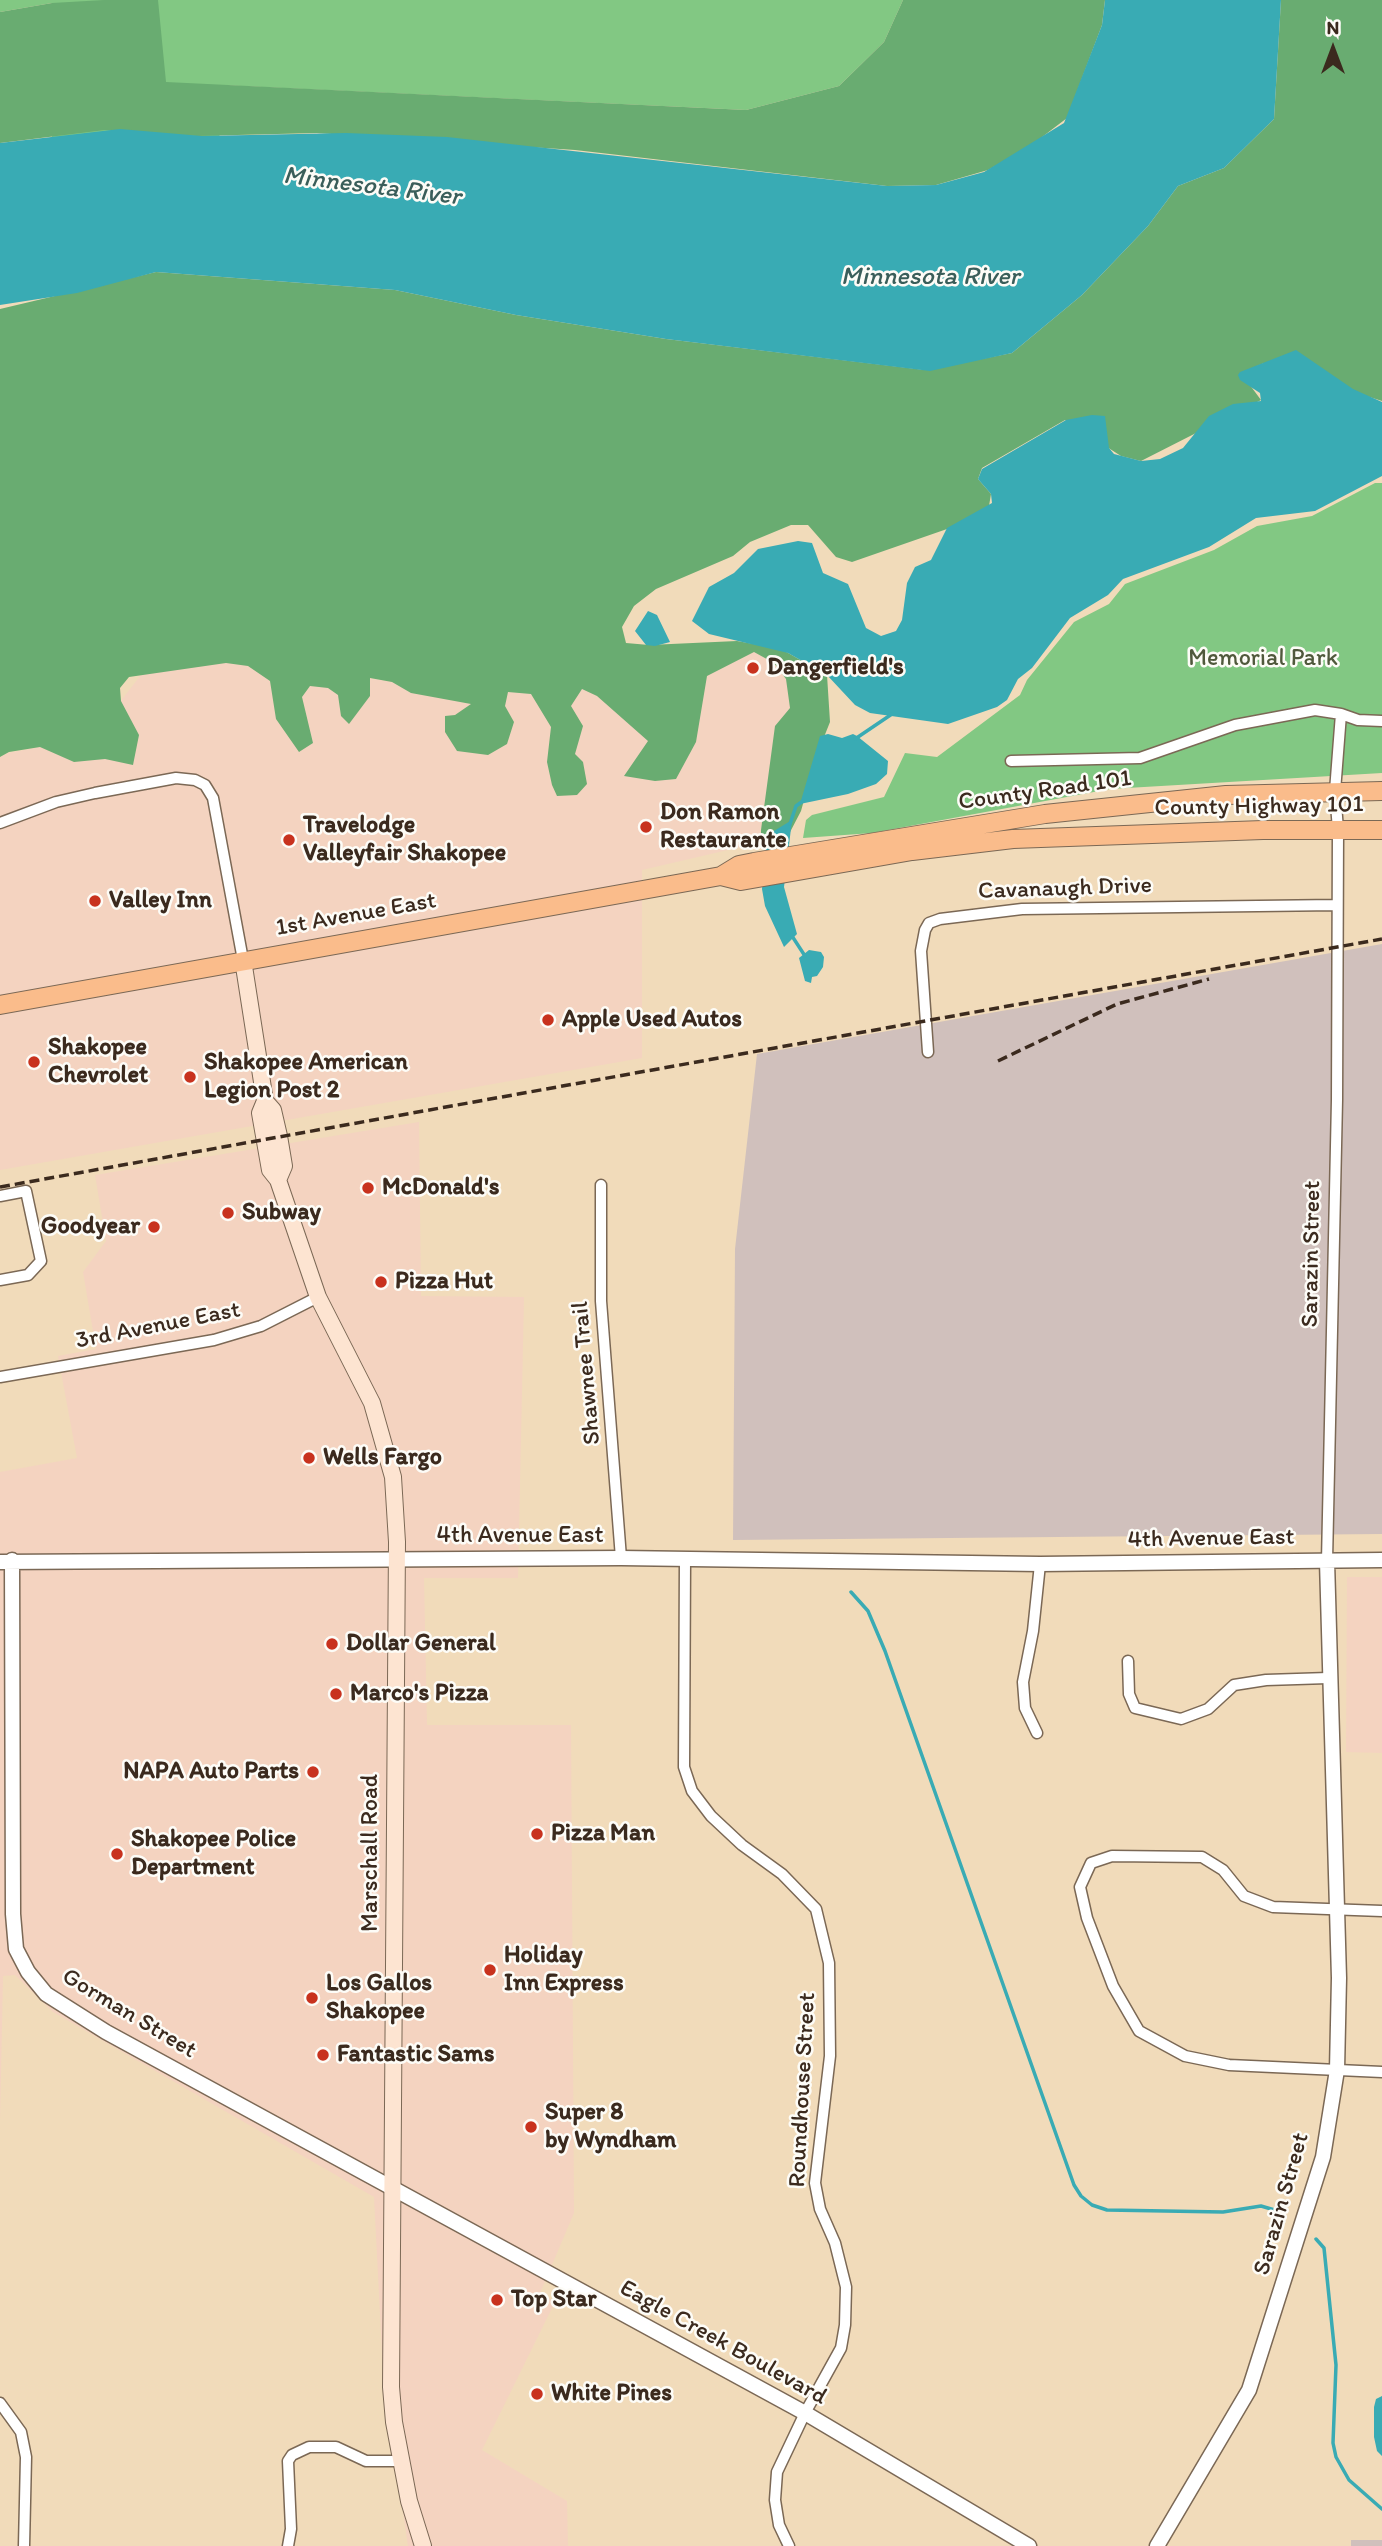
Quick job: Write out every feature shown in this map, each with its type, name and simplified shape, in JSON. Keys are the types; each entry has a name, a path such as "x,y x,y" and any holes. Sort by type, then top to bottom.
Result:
{"main road":[{"name":"County Road 101","path":"826,857 1129,804 1382,790"},
{"name":"County Highway 101","path":"722,876 741,881 753,870 826,857 912,851 1013,839 1120,834 1382,830"},
{"name":"1st Avenue East","path":"0,1005 722,876"},
{"name":"Marschall Road","path":"243,960 265,1101 260,1113 270,1170 278,1180 318,1297 374,1408 393,1477 396,1559 391,2386 401,2461 409,2501 423,2546"}],"street":[{"path":"1011,761 1140,758 1235,725 1315,709 1358,720 1382,721"},
{"name":"Sarazin Street","path":"1157,2546 1249,2389 1324,2157 1337,2070 1339,1909 1328,1678 1328,1561 1338,1100 1338,830 1335,791 1341,714"},
{"name":"Marschall Road","path":"0,823 56,802 176,778 195,780 205,785 213,798 243,960"},
{"name":"Cavanaugh Drive","path":"928,1052 922,941 929,923 940,919 1022,909 1336,905"},
{"name":"Shawnee Trail","path":"601,1185 601,1301 621,1558"},
{"path":"0,1196 26,1191 41,1261 28,1275 0,1280"},
{"name":"3rd Avenue East","path":"0,1377 214,1340 261,1326 318,1297"},
{"name":"4th Avenue East","path":"6,1561 621,1558 1040,1564 1382,1560"},
{"name":"Roundhouse Street","path":"685,1559 684,1767 692,1791 711,1816 743,1845 782,1874 816,1909 828,1963 830,2056 815,2183 820,2209 835,2244 846,2287 845,2325 841,2348 804,2413 777,2472 775,2500 779,2525 789,2546"},
{"name":"Gorman Street","path":"6,1561 12,1914 16,1949 28,1972 46,1994 73,2013 392,2188"},
{"path":"1037,1733 1025,1708 1023,1682 1033,1631 1040,1564"},
{"path":"1128,1661 1129,1694 1135,1709 1181,1719 1208,1709 1234,1685 1266,1680 1328,1678"},
{"path":"1382,1911 1273,1907 1244,1896 1223,1871 1202,1857 1112,1856 1091,1864 1080,1887 1087,1918 1113,1986 1139,2031 1185,2056 1228,2065 1382,2072"},
{"name":"Eagle Creek Boulevard","path":"392,2188 804,2413 1029,2546"},
{"path":"0,2403 11,2414 21,2432 26,2457 24,2546"},
{"path":"288,2546 292,2529 288,2461 292,2455 309,2447 325,2447 336,2448 366,2461 401,2461"}],"shaded area":[{"path":"726,642 819,670 816,757 788,836 642,870 642,1058 0,1170 0,757 8,753 93,737 164,645 475,695"},
{"path":"1382,944 1382,1534 733,1540 735,1249 757,1054"},
{"path":"419,1122 421,1296 524,1297 518,1578 424,1578 427,1725 571,1725 574,2213 540,2293 555,2302 482,2450 567,2501 568,2546 408,2546 383,2372 374,2197 53,2012 15,1975 3,1976 0,2122 0,1472 77,1458 58,1356 96,1349 83,1272 106,1241 95,1175"},
{"path":"1347,1577 1382,1577 1382,1753 1346,1752"},
{"path":"1351,2540 1382,2540 1382,2546 1351,2546"}],"green space":[{"path":"0,0 903,0 884,42 839,86 746,110 220,85 219,178 52,181 52,3 0,12"},
{"path":"158,0 166,82 746,110 839,86 884,42 903,0 1105,0 1102,25 1067,118 1029,147 988,170 936,185 887,186 575,150 317,133 197,136 105,130 0,143 0,12 52,3"},
{"path":"1281,0 1382,0 1382,401 1264,363 1241,373 1261,400 1141,461 1121,456 1065,420 982,468 978,479 991,494 989,506 947,529 852,562 836,557 808,525 791,525 750,542 733,556 656,589 634,606 622,627 626,643 649,645 737,641 781,649 827,675 830,722 816,757 801,811 788,836 761,837 775,726 790,708 786,679 774,663 754,652 707,676 696,742 676,779 655,781 624,776 648,741 597,696 582,689 571,706 583,726 575,754 583,762 587,784 577,795 557,796 547,762 551,727 531,694 508,692 505,706 514,722 507,744 488,755 457,751 445,732 445,716 455,715 471,704 411,693 392,682 370,678 370,696 349,724 341,716 338,695 328,688 310,686 302,697 313,743 299,752 276,719 270,681 248,666 226,663 129,677 120,688 121,701 139,735 133,765 105,759 74,762 40,747 9,752 0,757 0,309 156,272 395,290 516,315 666,339 925,370 1012,353 1082,295 1148,226 1178,186 1224,168 1274,119"},
{"name":"Memorial Park","path":"1375,483 1382,483 1382,773 1110,789 872,833 803,838 806,820 812,815 884,797 905,753 937,757 1020,695 1027,680 1074,622 1109,604 1125,584 1214,550 1257,526 1312,516"}],"water":[{"name":"Minnesota River","path":"1105,0 1281,0 1274,119 1224,168 1178,186 1148,226 1082,295 1012,353 930,371 666,339 516,315 395,290 156,272 77,293 0,305 0,143 120,129 202,136 346,133 447,137 887,186 936,185 984,172 1064,123 1102,25"},
{"path":"1296,350 1353,389 1382,402 1382,476 1315,511 1256,518 1209,547 1123,579 1108,595 1070,618 1032,668 1018,679 1007,700 997,707 948,724 870,713 855,705 827,675 788,653 709,634 692,621 709,587 734,573 758,549 798,541 812,543 823,573 848,584 866,628 881,636 896,631 902,620 907,583 915,567 931,560 947,528 992,503 991,494 978,479 982,469 1066,420 1092,415 1105,416 1109,448 1114,454 1141,461 1160,459 1183,448 1209,416 1233,404 1261,401 1260,393 1240,380 1240,372"},
{"path":"648,611 657,615 670,642 655,646 646,645 635,631"},
{"path":"828,734 842,738 853,734 857,736 888,761 887,774 876,784 848,794 800,804 820,736"},
{"path":"792,820 784,887 797,934 784,947 765,906 762,889 769,834"},
{"path":"809,950 821,952 824,957 823,967 817,976 812,977 811,983 805,981 799,958"},
{"path":"1382,2396 1382,2456 1377,2451 1374,2437 1374,2407 1376,2399"}],"waterway":[{"path":"855,739 892,714"},
{"path":"790,824 796,806 803,801"},
{"path":"792,936 805,956"},
{"path":"851,1592 868,1611 885,1651 1074,2185 1081,2196 1092,2205 1107,2210 1223,2212 1261,2206 1278,2211"},
{"path":"1316,2239 1324,2248 1336,2365 1333,2443 1336,2457 1349,2480 1382,2509"}],"railway":[{"path":"0,1187 1382,939"},
{"path":"998,1061 1117,1004 1209,979"}],"place":[{"name":"Dangerfield's","path":"753,668"},
{"name":"Don Ramon Restaurante","path":"646,827"},
{"name":"Travelodge Valleyfair Shakopee","path":"289,840"},
{"name":"Valley Inn","path":"95,901"},
{"name":"Apple Used Autos","path":"548,1020"},
{"name":"Shakopee Chevrolet","path":"34,1062"},
{"name":"Shakopee American Legion Post 2","path":"190,1077"},
{"name":"McDonald's","path":"368,1188"},
{"name":"Subway","path":"228,1213"},
{"name":"Goodyear","path":"154,1227"},
{"name":"Pizza Hut","path":"381,1282"},
{"name":"Wells Fargo","path":"309,1458"},
{"name":"Dollar General","path":"332,1644"},
{"name":"Marco's Pizza","path":"336,1694"},
{"name":"NAPA Auto Parts","path":"313,1772"},
{"name":"Pizza Man","path":"537,1834"},
{"name":"Shakopee Police Department","path":"117,1854"},
{"name":"Holiday Inn Express","path":"490,1970"},
{"name":"Los Gallos Shakopee","path":"312,1998"},
{"name":"Fantastic Sams","path":"323,2055"},
{"name":"Super 8 by Wyndham","path":"531,2127"},
{"name":"Top Star","path":"497,2300"},
{"name":"White Pines","path":"537,2394"}]}
